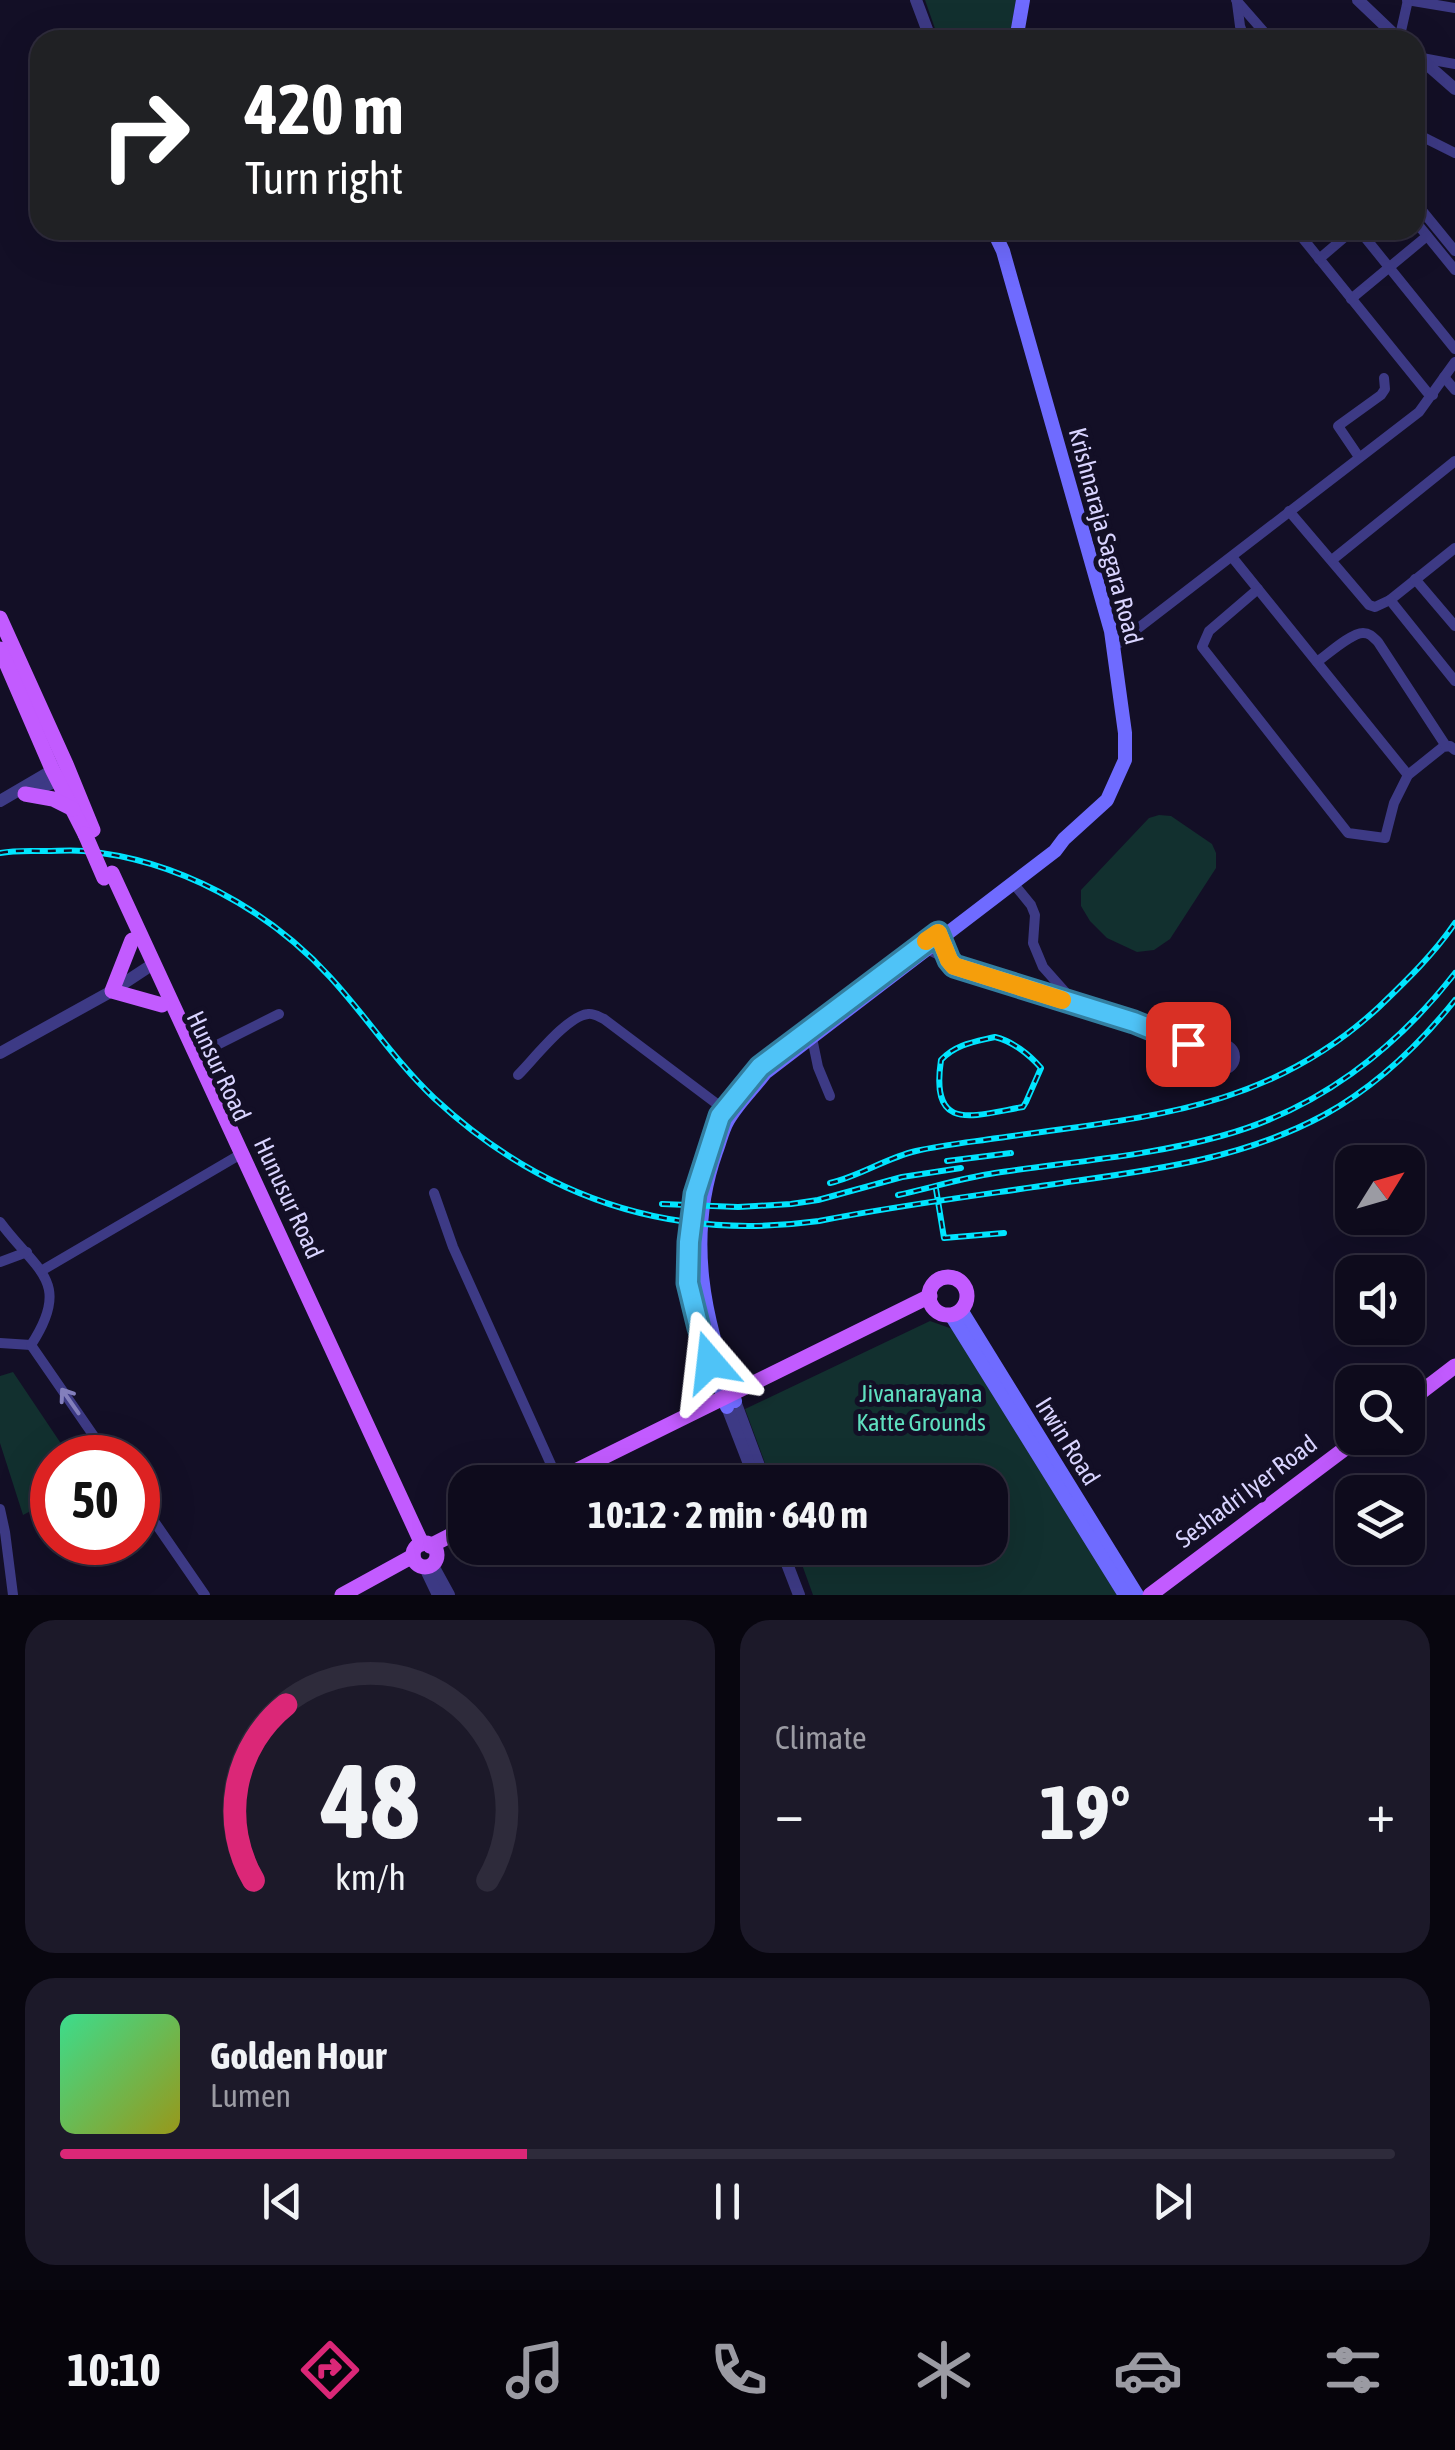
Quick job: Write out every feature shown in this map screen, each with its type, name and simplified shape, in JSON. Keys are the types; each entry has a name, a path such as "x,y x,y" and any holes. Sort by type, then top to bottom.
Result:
{"main road":[{"path":"1018,30 1023,0"},
{"name":"Krishnaraja Sagara Road","path":"939,935 1055,851 1106,800 1125,760 1115,646 998,240"},
{"name":"Hunsur Road","path":"0,618 132,940 149,966 162,1005 238,1156"},
{"path":"0,649 62,772 73,809 89,832"},
{"path":"13,797 53,799 73,809"},
{"name":"Krishnaraja Sagara Road","path":"729,1399 701,1283 700,1246 710,1169 728,1120 765,1074 1051,844 1064,839"},
{"name":"Hunusur Road","path":"108,876 196,1056 238,1156 424,1555"},
{"path":"132,940 112,991 162,1005"},
{"name":"Krishnaraja Sagara Road","path":"729,1399 699,1328 688,1283 695,1194 720,1116 760,1067 925,946"},
{"path":"956,1279 967,1292 966,1302 956,1312 940,1313 931,1300 930,1290 938,1280 956,1279"},
{"path":"596,1465 931,1300"},
{"name":"Irwin Road","path":"956,1312 1140,1593"},
{"path":"1425,1389 1455,1366"},
{"name":"Seshadri Iyer Road","path":"1140,1593 1335,1455"},
{"path":"360,1595 448,1539"},
{"path":"342,1595 448,1545"}],"street":[{"path":"916,0 927,30"},
{"path":"1358,0 1390,30"},
{"path":"1402,30 1408,0 1455,8"},
{"path":"1236,1 1241,30"},
{"path":"1236,1 1261,30"},
{"path":"1425,58 1455,64"},
{"path":"1425,63 1455,89"},
{"path":"1425,138 1455,153"},
{"path":"1425,214 1455,251"},
{"path":"1425,234 1455,270"},
{"path":"1304,240 1432,395"},
{"path":"1319,258 1343,240"},
{"path":"1365,240 1454,346"},
{"path":"1352,298 1422,240"},
{"path":"1115,646 1419,412 1455,362"},
{"path":"1444,377 1455,390"},
{"path":"1359,457 1338,426 1381,395 1384,378"},
{"path":"1332,560 1455,461"},
{"path":"1289,511 1370,605 1376,607 1455,548"},
{"path":"1232,557 1408,776"},
{"path":"1415,578 1455,626"},
{"path":"1258,589 1209,631 1202,647 1348,833 1384,838 1394,803 1408,776 1450,748 1370,634 1352,636 1317,662"},
{"path":"1390,600 1455,681"},
{"path":"13,797 62,772"},
{"path":"1013,884 1035,915 1033,943 1043,967 1076,1004"},
{"path":"939,935 954,966 1134,1022 1209,1053"},
{"path":"925,946 949,960"},
{"path":"0,1054 149,966"},
{"path":"196,1056 279,1014"},
{"path":"518,1075 568,1024 594,1014 725,1110"},
{"path":"812,1038 830,1096"},
{"path":"41,1271 238,1156"},
{"path":"434,1193 453,1247 554,1465"},
{"path":"0,1222 41,1271 51,1293 47,1320 31,1345"},
{"path":"0,1262 27,1252"},
{"path":"0,1343 31,1345"},
{"path":"31,1345 93,1435"},
{"path":"729,1399 750,1465"},
{"path":"729,1399 758,1465"},
{"path":"0,1509 13,1595"},
{"path":"160,1530 205,1595"},
{"path":"424,1555 438,1595"},
{"path":"424,1555 449,1595"},
{"path":"789,1565 800,1590"},
{"path":"793,1565 800,1590"}],"green space":[{"path":"925,0 1016,0 1011,30 936,30"},
{"path":"1171,816 1212,844 1216,868 1170,939 1154,950 1137,952 1107,938 1090,921 1081,906 1081,890 1149,818"},
{"name":"Jivanarayana Katte Grounds","path":"930,1321 961,1332 1127,1595 813,1595 802,1565 1008,1565 1008,1465 766,1465 745,1409"},
{"path":"13,1372 55,1435 30,1435 30,1511 23,1515 0,1443 0,1376"}],"railway":[{"path":"0,853 84,851 118,856 153,864 218,892 249,909 305,952 434,1098 519,1163 612,1205 661,1218 712,1224 765,1226 819,1221 1139,1172 1234,1151 1294,1129 1361,1092 1411,1049 1455,1000"},
{"path":"830,1183 916,1151 1152,1115 1247,1089 1292,1069 1336,1042 1379,1007 1455,923"},
{"path":"898,1195 983,1175 1166,1149 1256,1125 1321,1093 1380,1052 1455,973"},
{"path":"995,1037 1020,1049 1041,1068 1023,1107 972,1115 949,1109 939,1083 941,1060 959,1047 995,1037"},
{"path":"947,1161 1011,1153"},
{"path":"662,1204 791,1204 902,1177 961,1168"},
{"path":"936,1189 944,1238 1004,1233"}],"slow traffic":[{"path":"926,941 938,933 954,966 1062,1000"}],"route":[{"path":"710,1362 688,1283 689,1242 695,1194 720,1116 760,1067 938,933 954,966 1134,1022 1188,1044"}]}
